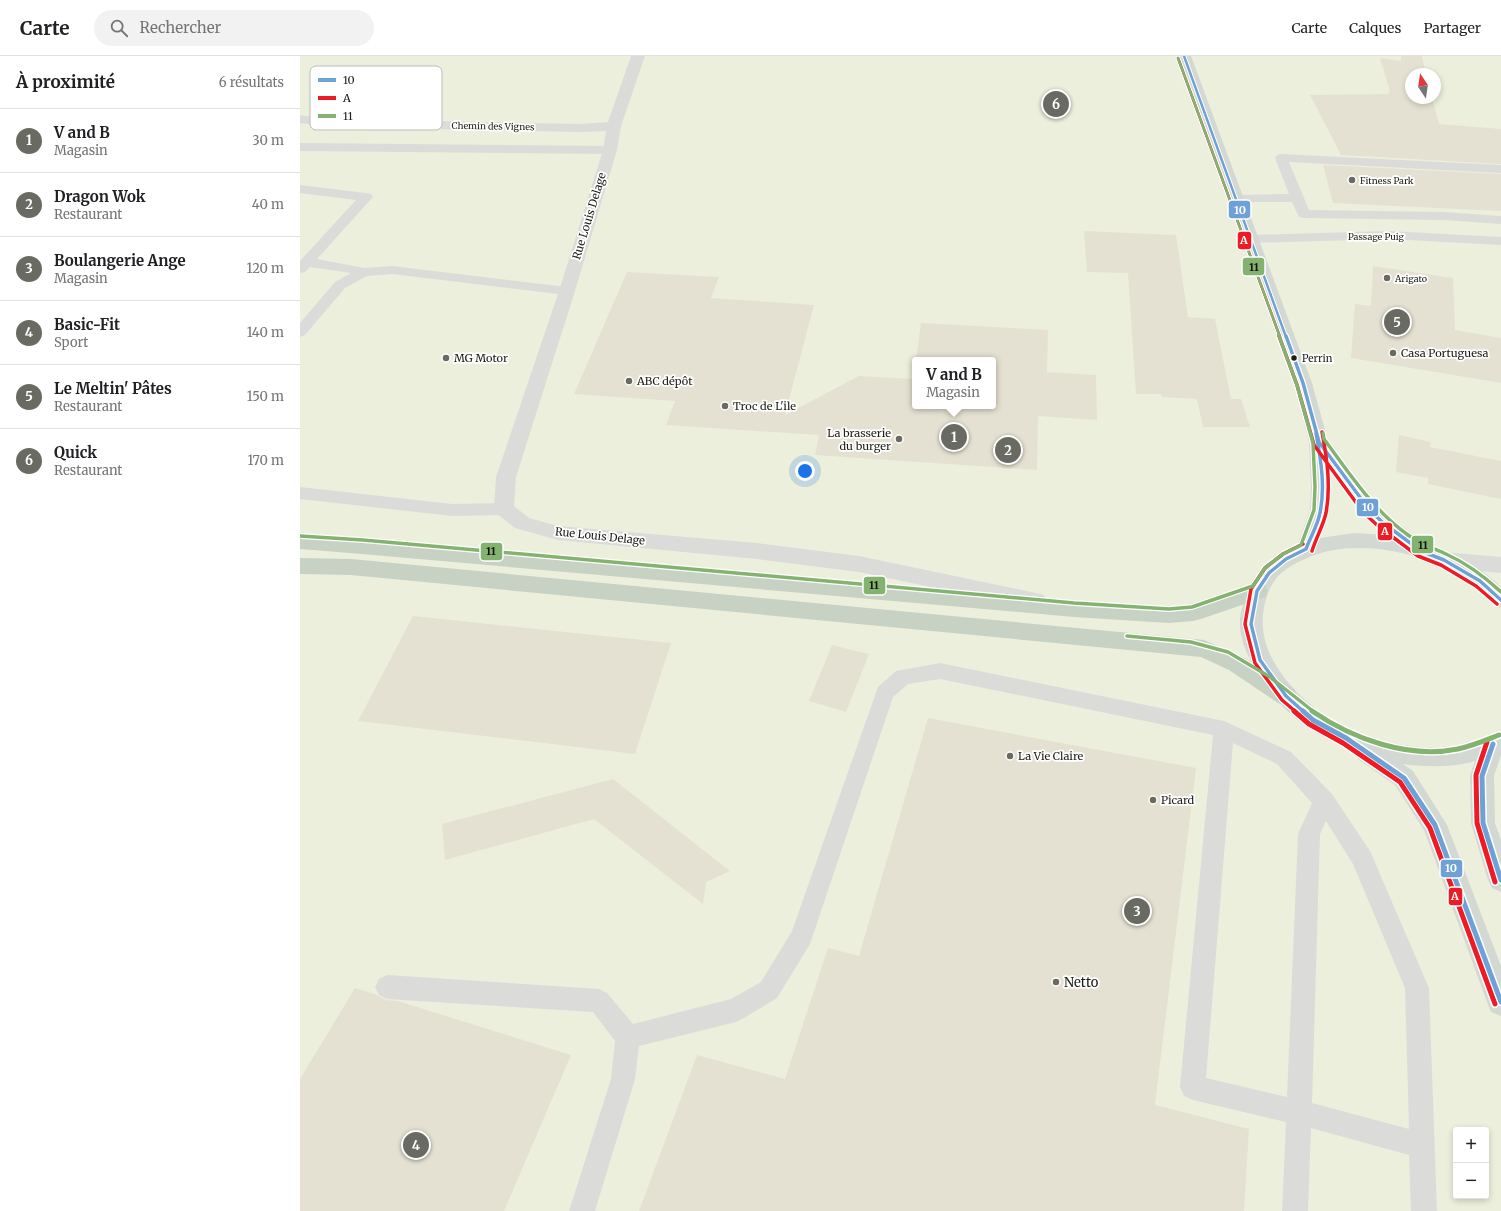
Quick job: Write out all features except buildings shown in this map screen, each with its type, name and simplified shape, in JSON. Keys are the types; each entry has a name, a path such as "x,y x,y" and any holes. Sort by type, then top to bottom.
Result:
{"highway":[{"path":"300,542 362,546 1074,609 1169,615 1193,613 1257,591"},
{"path":"300,566 351,567 1204,649 1238,664 1286,696"}],"main road":[{"path":"1184,56 1302,383 1319,442 1321,487 1320,511 1306,549"},
{"path":"1319,442 1368,508 1382,522 1421,551"},
{"path":"1501,600 1480,581 1444,560 1421,551 1381,542 1341,541 1306,549 1286,559 1269,573 1257,591 1250,624 1260,660 1286,696 1313,720 1346,738 1404,778 1435,825 1501,1002"},
{"path":"1346,738 1384,752 1424,757 1461,755 1497,742"},
{"path":"1497,742 1482,776 1483,823 1499,871"}],"street":[{"name":"Rue Louis Delage","path":"638,56 614,126 610,150 567,291 506,477 504,509 522,523 558,533 757,551 859,564 1074,609"},
{"name":"Chemin des Vignes","path":"300,119 310,120"},
{"name":"Chemin des Vignes","path":"442,126 580,128 614,126"},
{"path":"1444,560 1501,565"}],"lane":[{"path":"300,147 610,150"},
{"path":"1501,169 1281,158 1304,214 1443,216 1501,220"},
{"path":"300,189 366,197 303,266"},
{"path":"1236,200 1297,198"},
{"name":"Passage Puig","path":"1250,239 1389,235 1501,241"},
{"path":"303,266 341,267 364,272 392,270 567,291"},
{"path":"300,332 340,285 364,272"},
{"path":"300,493 452,510 504,509"},
{"path":"628,1037 736,1010 768,990 802,936 885,693 903,677 940,671 1224,729 1284,758 1324,801 1362,858 1417,988 1424,1211"},
{"path":"1224,729 1193,1087 1297,1112 1422,1146"},
{"path":"1294,1211 1309,834 1324,801"},
{"path":"387,987 599,1001 628,1037 623,1079 582,1211"}],"shaded area":[{"path":"300,56 1501,56 1501,1211 300,1211"}],"transit line":[{"name":"10","path":"1184,56 1303,383 1319,442 1368,508 1382,522 1421,551 1444,560 1480,581 1501,600"},
{"name":"A","path":"1178,58 1297,385 1314,445 1363,512 1378,526 1418,556 1441,565 1476,586 1497,604"},
{"name":"11","path":"300,536 363,540 1074,603 1169,609 1192,607 1253,586 1265,568 1283,554 1301,545 1314,510 1315,487 1313,443 1297,385 1178,58"},
{"name":"A","path":"1312,551 1325,518 1328,493 1328,472 1322,432"},
{"name":"10","path":"1306,549 1318,521 1322,492 1322,472 1316,433"},
{"name":"11","path":"1323,433 1324,439 1357,484 1393,523 1407,535 1423,545 1446,554 1468,566 1501,592"},
{"name":"A","path":"1303,544 1283,554 1265,568 1251,589 1245,624 1255,663 1282,700 1309,724 1343,743 1400,782 1430,828 1495,1004"},
{"name":"10","path":"1306,549 1286,559 1269,573 1257,591 1251,624 1260,660 1286,696 1313,720 1346,738 1404,778 1435,825 1501,1002"},
{"name":"11","path":"1127,636 1178,640 1204,644 1228,652 1262,672 1330,723 1346,731 1381,744 1417,750 1453,750 1471,746 1499,735"},
{"name":"A","path":"1487,742 1476,775 1477,823 1495,882"},
{"name":"10","path":"1493,744 1482,776 1483,823 1501,880"}],"place":[{"name":"Quick","path":"1056,104"},
{"name":"Fitness Park","path":"1352,180"},
{"name":"Arigato","path":"1387,278"},
{"name":"Le Meltin' Pâtes","path":"1397,322"},
{"name":"Casa Portuguesa","path":"1393,353"},
{"name":"MG Motor","path":"446,358"},
{"name":"Perrin","path":"1294,358"},
{"name":"ABC dépôt","path":"629,381"},
{"name":"Troc de L'ile","path":"725,406"},
{"name":"V and B","path":"954,437"},
{"name":"La brasserie du burger","path":"899,439"},
{"name":"Dragon Wok","path":"1008,450"},
{"name":"La Vie Claire","path":"1010,756"},
{"name":"Picard","path":"1153,800"},
{"name":"Boulangerie Ange","path":"1137,911"},
{"name":"Netto","path":"1056,982"},
{"name":"Basic-Fit","path":"416,1145"}]}
